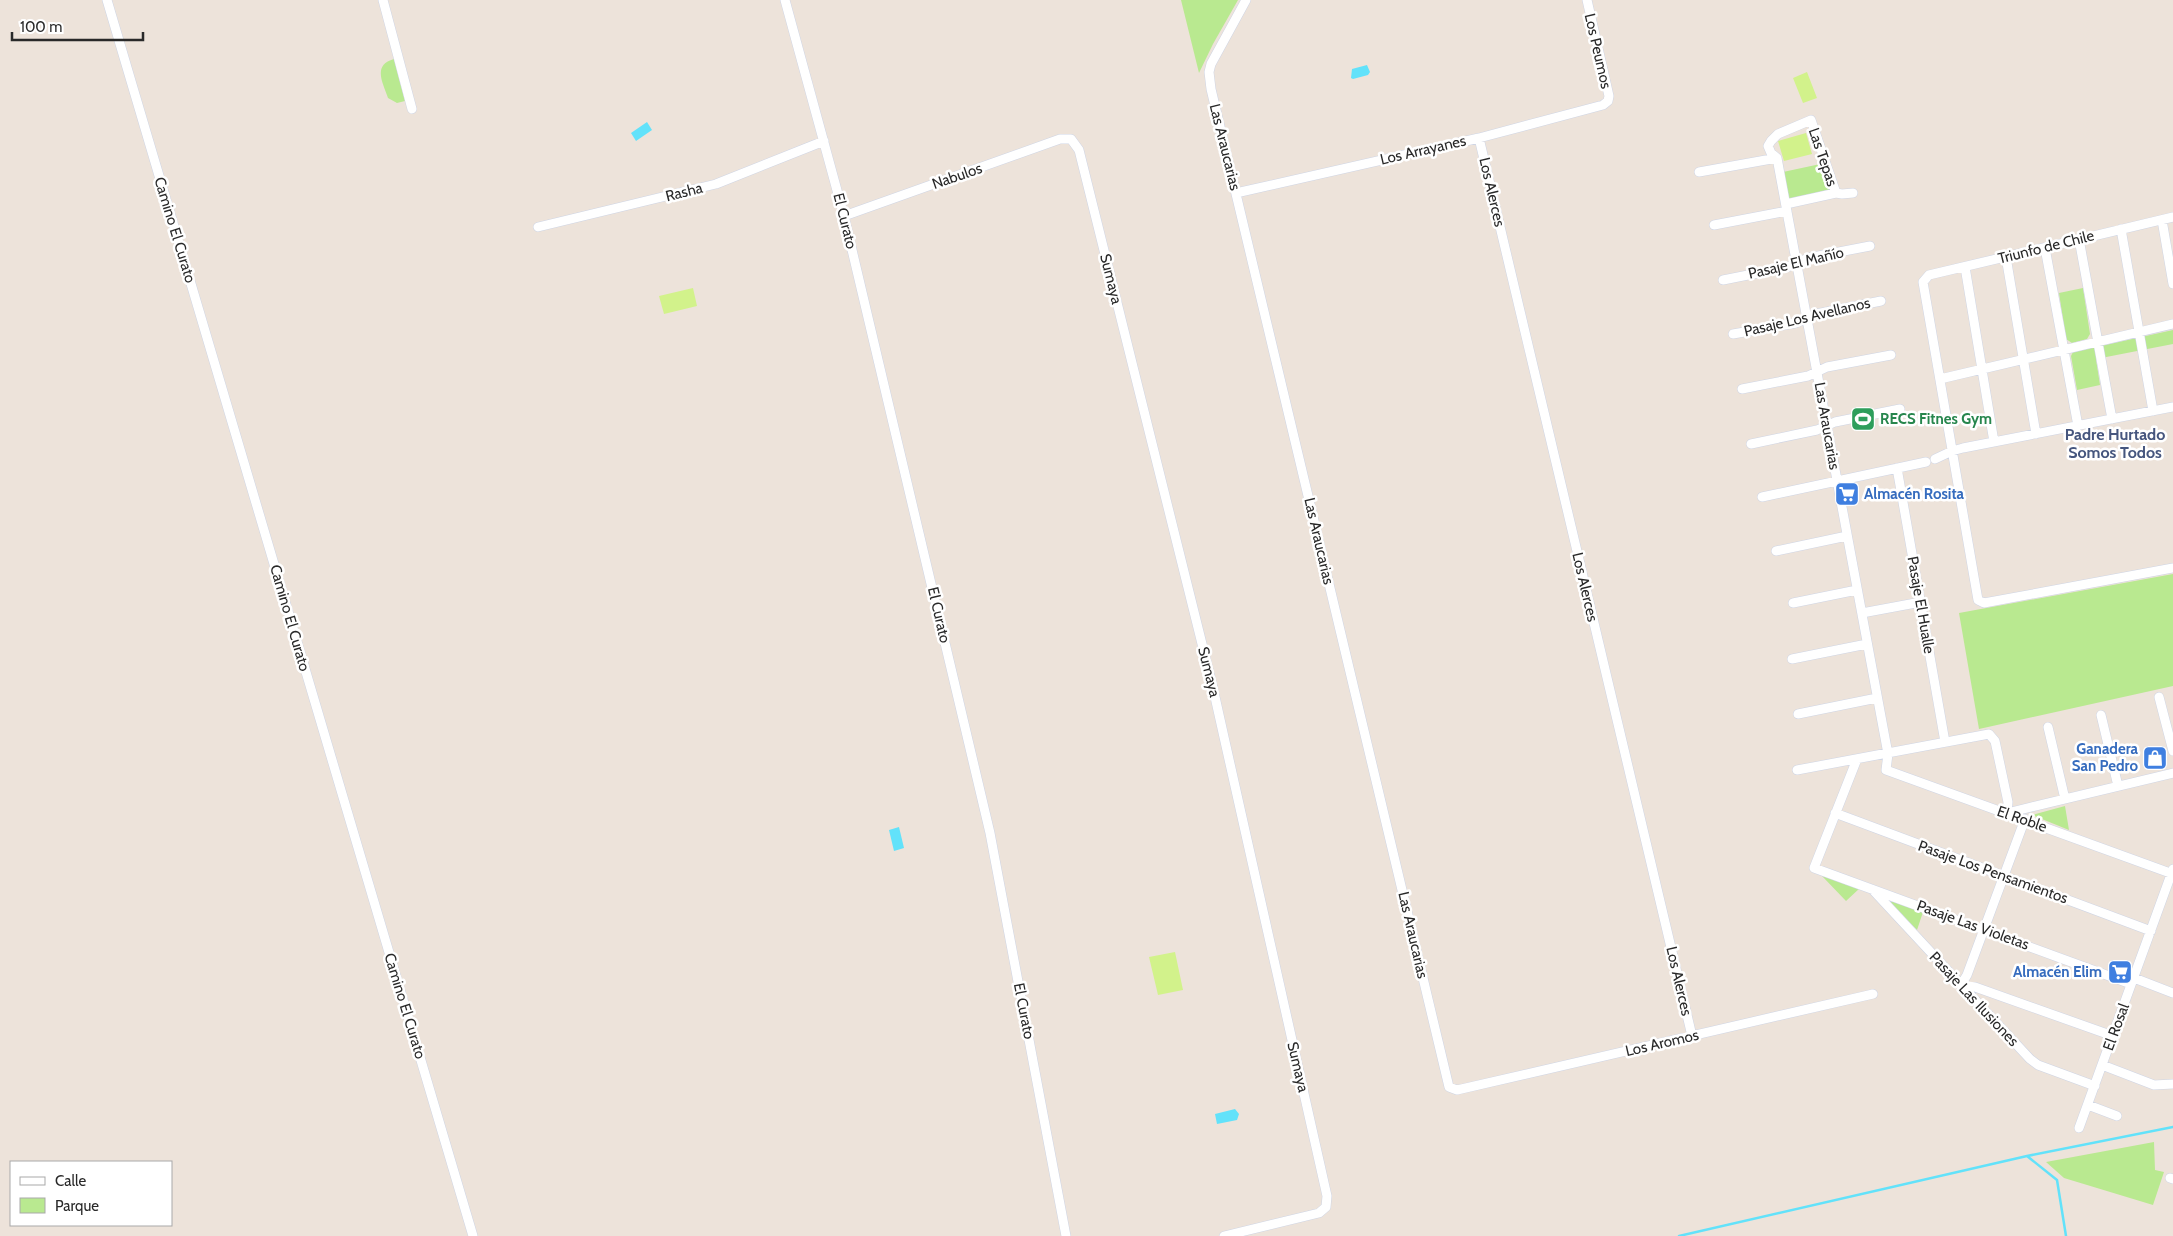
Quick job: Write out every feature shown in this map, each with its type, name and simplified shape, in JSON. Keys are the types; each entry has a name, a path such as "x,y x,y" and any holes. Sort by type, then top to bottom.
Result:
{"street":[{"name":"Camino El Curato","path":"107,0 473,1236"},
{"path":"383,0 412,109"},
{"name":"El Curato","path":"785,0 844,216 990,833 1066,1236"},
{"name":"Las Araucarias","path":"1246,0 1214,56 1209,72 1211,89 1451,1088"},
{"name":"Los Peumos","path":"1586,0 1609,96 1608,101"},
{"name":"Los Arrayanes","path":"1236,192 1479,138 1603,105 1608,101"},
{"name":"Las Araucarias","path":"1811,120 1774,137 1768,146 1771,153 1777,158 1888,754"},
{"name":"Las Tepas","path":"1811,120 1836,193"},
{"name":"Los Alerces","path":"1479,138 1692,1036"},
{"name":"Nabulos","path":"844,216 1060,140 1071,139"},
{"name":"Sumaya","path":"1071,139 1079,150 1213,688 1327,1196 1324,1210 1316,1214 1224,1236"},
{"name":"Rasha","path":"538,227 716,184 824,141"},
{"path":"1699,172 1777,158"},
{"path":"1714,225 1836,193 1852,193"},
{"name":"Triunfo de Chile","path":"1940,379 1922,282 1929,276 2173,217"},
{"path":"2162,220 2173,284"},
{"path":"2121,229 2153,411"},
{"path":"2079,239 2112,419"},
{"name":"Pasaje El Mañío","path":"1722,280 1788,267 1808,258 1870,246"},
{"path":"2044,248 2078,426"},
{"path":"2006,257 2036,434"},
{"path":"1965,267 1994,442"},
{"name":"Pasaje Los Avellanos","path":"1733,334 1796,323 1816,314 1881,301"},
{"path":"2173,324 1940,379 1978,600 1984,603 2173,568"},
{"path":"1742,389 1808,376 1827,367 1892,356"},
{"path":"1935,459 1952,451 2173,407"},
{"path":"1751,444 1817,430 1835,422 1900,410"},
{"path":"1762,497 1926,462"},
{"name":"Pasaje El Hualle","path":"1898,468 1945,742"},
{"path":"1776,551 1847,536"},
{"path":"1793,603 1857,590"},
{"path":"1862,613 1921,602"},
{"path":"1792,659 1867,644"},
{"path":"2159,697 2173,751"},
{"path":"1798,714 1877,698"},
{"path":"2101,715 2118,786"},
{"path":"2048,727 2065,799"},
{"path":"1797,770 1989,734 1995,741 2008,802 2007,813 2173,773"},
{"name":"El Roble","path":"1888,754 1886,770 2172,872"},
{"path":"1835,813 1857,760"},
{"name":"Pasaje Las Violetas","path":"1835,813 1814,868 2133,981 2173,993"},
{"name":"Pasaje Los Pensamientos","path":"1835,813 2151,931"},
{"path":"2025,819 1967,975 1961,985 1975,987 2113,1036"},
{"name":"El Rosal","path":"2080,1128 2172,872"},
{"name":"Pasaje Las Ilusiones","path":"1870,887 2035,1063 2095,1086"},
{"name":"Los Aromos","path":"1451,1088 1457,1090 1873,994"},
{"path":"2102,1065 2154,1085 2173,1084"},
{"path":"2088,1105 2117,1116"}],"green space":[{"path":"1181,0 1238,0 1199,73"},
{"path":"394,59 405,101 397,103 388,98 381,75 383,66"},
{"path":"1807,72 1817,98 1803,103 1793,78"},
{"path":"1806,133 1812,154 1784,161 1778,141"},
{"path":"1825,163 1831,190 1789,199 1783,172"},
{"path":"693,288 697,306 664,314 659,296"},
{"path":"2083,288 2090,334 2087,339 2072,343 2066,339 2059,293"},
{"path":"2173,330 2173,344 2096,359 2100,385 2077,390 2071,356 2073,352"},
{"path":"2173,574 2173,686 1979,729 1959,613"},
{"path":"2065,806 2069,830 2032,815"},
{"path":"1822,876 1860,888 1846,901"},
{"path":"1886,898 1923,912 1917,930"},
{"path":"1175,952 1183,990 1158,995 1149,957"},
{"path":"2154,1142 2155,1170 2164,1172 2153,1205 2064,1178 2046,1162"}],"water":[{"path":"1367,65 1370,72 1368,75 1351,78 1352,69"},
{"path":"647,122 652,130 636,141 631,133"},
{"path":"899,827 904,848 894,851 889,830"},
{"path":"1235,1109 1239,1114 1237,1120 1217,1124 1215,1114"}],"waterway":[{"path":"1679,1236 2027,1156 2173,1127"},
{"path":"2027,1156 2057,1180 2066,1236"}],"place":[{"name":"RECS Fitnes Gym","path":"1863,419"},
{"name":"Almacén Rosita","path":"1847,494"},
{"name":"Ganadera San Pedro","path":"2155,758"},
{"name":"Almacén Elim","path":"2120,972"}],"district":[{"name":"Padre Hurtado Somos Todos","path":"2115,443"}]}
